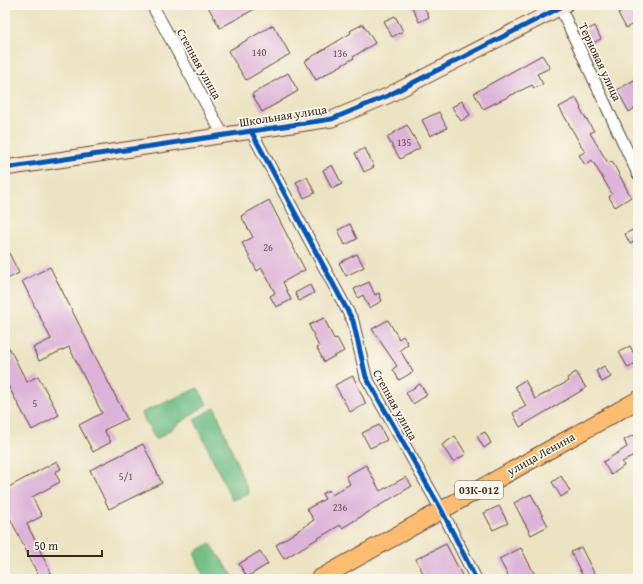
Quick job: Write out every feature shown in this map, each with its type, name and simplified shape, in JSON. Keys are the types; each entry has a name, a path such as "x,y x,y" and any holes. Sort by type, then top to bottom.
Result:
{"main road":[{"name":"улица Ленина","path":"319,579 638,400"}],"street":[{"name":"Степная улица","path":"152,5 223,135"},
{"name":"Школьная улица","path":"5,168 332,119 387,96 561,6"},
{"name":"Терновая улица","path":"561,6 638,174"},
{"name":"Степная улица","path":"251,131 352,321 366,376 442,511 476,579"}],"green space":[{"path":"198,388 207,404 156,440 141,413"},
{"path":"215,408 249,494 232,500 194,419"},
{"path":"210,543 235,579 205,579 194,553"}],"building":[{"path":"207,5 262,5 220,28"},
{"path":"411,5 423,5 429,17 419,22"},
{"path":"634,5 638,5 638,21 626,28 618,13"},
{"path":"395,16 403,31 392,37 384,21"},
{"path":"363,24 375,43 353,57 354,58 316,80 305,61"},
{"path":"273,25 290,54 246,80 228,51"},
{"path":"595,26 601,39 591,44 585,31"},
{"path":"542,55 550,68 537,74 543,84 534,88 532,85 483,109 474,93"},
{"path":"288,73 298,91 262,112 252,94"},
{"path":"634,80 638,87 638,106 629,112 617,90"},
{"path":"576,98 581,108 580,109 594,131 590,133 608,163 612,161 631,197 615,207 609,197 612,194 592,160 585,165 579,155 585,152 559,107"},
{"path":"462,101 470,115 461,121 452,107"},
{"path":"439,112 447,128 430,136 422,120"},
{"path":"407,125 420,148 400,159 387,137"},
{"path":"365,148 374,167 364,172 355,153"},
{"path":"332,165 342,184 332,189 323,170"},
{"path":"307,177 315,193 304,198 296,182"},
{"path":"269,200 305,270 283,282 291,300 276,307 270,296 275,293 262,268 257,271 242,243 253,237 241,216"},
{"path":"350,224 357,239 345,245 338,230"},
{"path":"638,227 638,239 630,244 625,234"},
{"path":"5,245 19,273 5,280"},
{"path":"357,254 364,267 346,276 339,263"},
{"path":"50,267 127,419 104,430 111,442 93,452 79,425 102,413 69,347 39,361 33,348 51,339 22,281"},
{"path":"369,282 375,295 379,293 382,301 369,308 363,295 358,298 354,289"},
{"path":"310,285 314,293 299,301 295,293"},
{"path":"324,318 334,339 337,338 344,351 324,362 317,348 319,347 309,325"},
{"path":"388,320 399,339 403,336 408,344 400,350 413,372 399,380 393,369 397,366 372,329"},
{"path":"5,340 27,382 38,376 59,415 32,430 5,380"},
{"path":"630,346 638,362 628,368 619,352"},
{"path":"604,366 611,377 602,382 596,371"},
{"path":"576,372 586,388 520,427 513,413 526,406 515,386 525,380 535,399 569,381 567,378"},
{"path":"353,376 366,404 350,412 335,385"},
{"path":"420,384 427,395 413,404 406,393"},
{"path":"379,425 387,440 370,448 362,433"},
{"path":"485,432 491,443 484,448 477,436"},
{"path":"634,435 638,443 638,454 622,462 624,466 611,475 603,462 627,447 624,440"},
{"path":"455,436 466,454 453,462 442,445"},
{"path":"143,444 162,483 109,509 90,470"},
{"path":"57,461 61,469 55,472 60,482 32,497 42,516 27,524 52,575 45,579 40,579 5,508 5,489"},
{"path":"366,465 380,491 406,477 412,486 342,528 340,525 284,559 276,545 314,520 307,509 325,499 322,494 329,490 332,495 350,484 346,476"},
{"path":"561,476 570,491 561,497 552,482"},
{"path":"531,494 548,526 531,535 514,503"},
{"path":"499,506 508,523 493,530 484,513"},
{"path":"446,544 464,579 426,579 416,559"},
{"path":"581,547 597,579 584,579 571,552"},
{"path":"521,548 537,579 510,579 499,559"},
{"path":"260,551 268,564 247,577 239,564"}],"cycle path":[{"path":"5,168 332,119 387,96 565,5"},
{"path":"251,131 353,321 366,377 442,511 476,579"}]}
